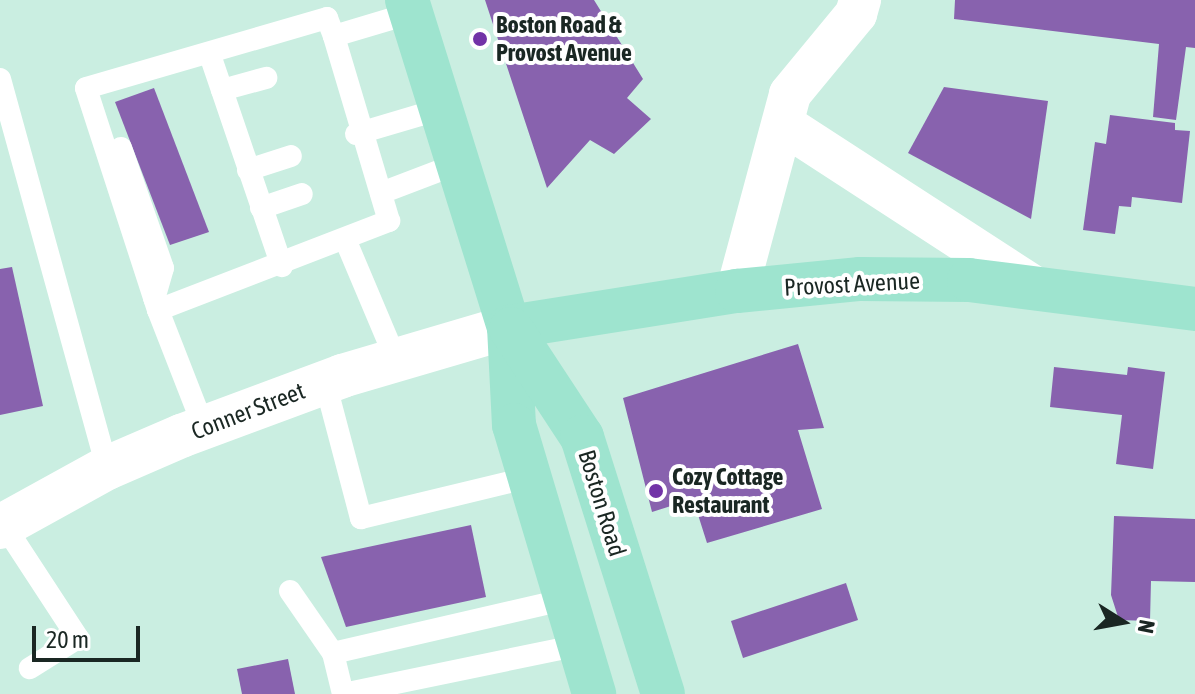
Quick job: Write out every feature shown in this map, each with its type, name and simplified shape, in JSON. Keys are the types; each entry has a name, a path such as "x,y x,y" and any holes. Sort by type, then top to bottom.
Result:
{"main road":[{"name":"Boston Road","path":"409,6 462,162 509,327 514,425 594,694"},
{"name":"Provost Avenue","path":"509,327 737,291 860,279 969,280 1195,309"},
{"name":"Boston Road","path":"509,327 582,437 663,694"},
{"name":"Conner Street","path":"2,526 107,468 204,428 325,382 509,327"}],"street":[{"path":"737,291 790,94 856,14 860,0"},
{"path":"783,124 1036,288"}],"lane":[{"path":"335,50 409,6"},
{"path":"156,304 282,266 389,221 359,132 327,18 210,55 86,88 156,304 204,428"},
{"path":"210,55 282,266"},
{"path":"222,90 266,78"},
{"path":"0,79 107,468"},
{"path":"359,132 444,108"},
{"path":"248,170 291,156"},
{"path":"375,180 462,162"},
{"path":"261,208 302,194"},
{"path":"345,239 396,360"},
{"path":"325,382 361,518 530,477"},
{"path":"2,526 78,638 30,668"},
{"path":"290,591 333,653 343,694 580,645"},
{"path":"333,653 566,599"}],"building":[{"path":"485,0 594,0 643,79 627,98 651,119 614,154 590,140 547,188"},
{"path":"955,0 1195,0 1195,48 1186,47 1176,120 1153,117 1159,44 954,19"},
{"path":"944,87 1048,101 1031,219 908,153"},
{"path":"154,88 209,232 170,245 115,102"},
{"path":"1110,115 1175,123 1175,130 1190,131 1182,203 1132,197 1131,207 1119,206 1115,234 1083,230 1095,142 1106,144"},
{"path":"12,267 43,406 0,415 0,269"},
{"path":"798,344 824,428 798,430 822,509 707,543 693,499 652,512 623,398"},
{"path":"1054,367 1127,375 1128,367 1165,372 1153,469 1116,464 1122,415 1050,407"},
{"path":"1114,516 1195,519 1195,582 1151,581 1150,621 1119,620 1111,595"},
{"path":"471,525 486,597 346,627 321,557"},
{"path":"846,583 858,620 743,658 731,621"},
{"path":"288,659 295,694 242,694 237,669"}],"place":[{"name":"Boston Road & Provost Avenue","path":"480,39"},
{"name":"Cozy Cottage Restaurant","path":"656,491"}]}
